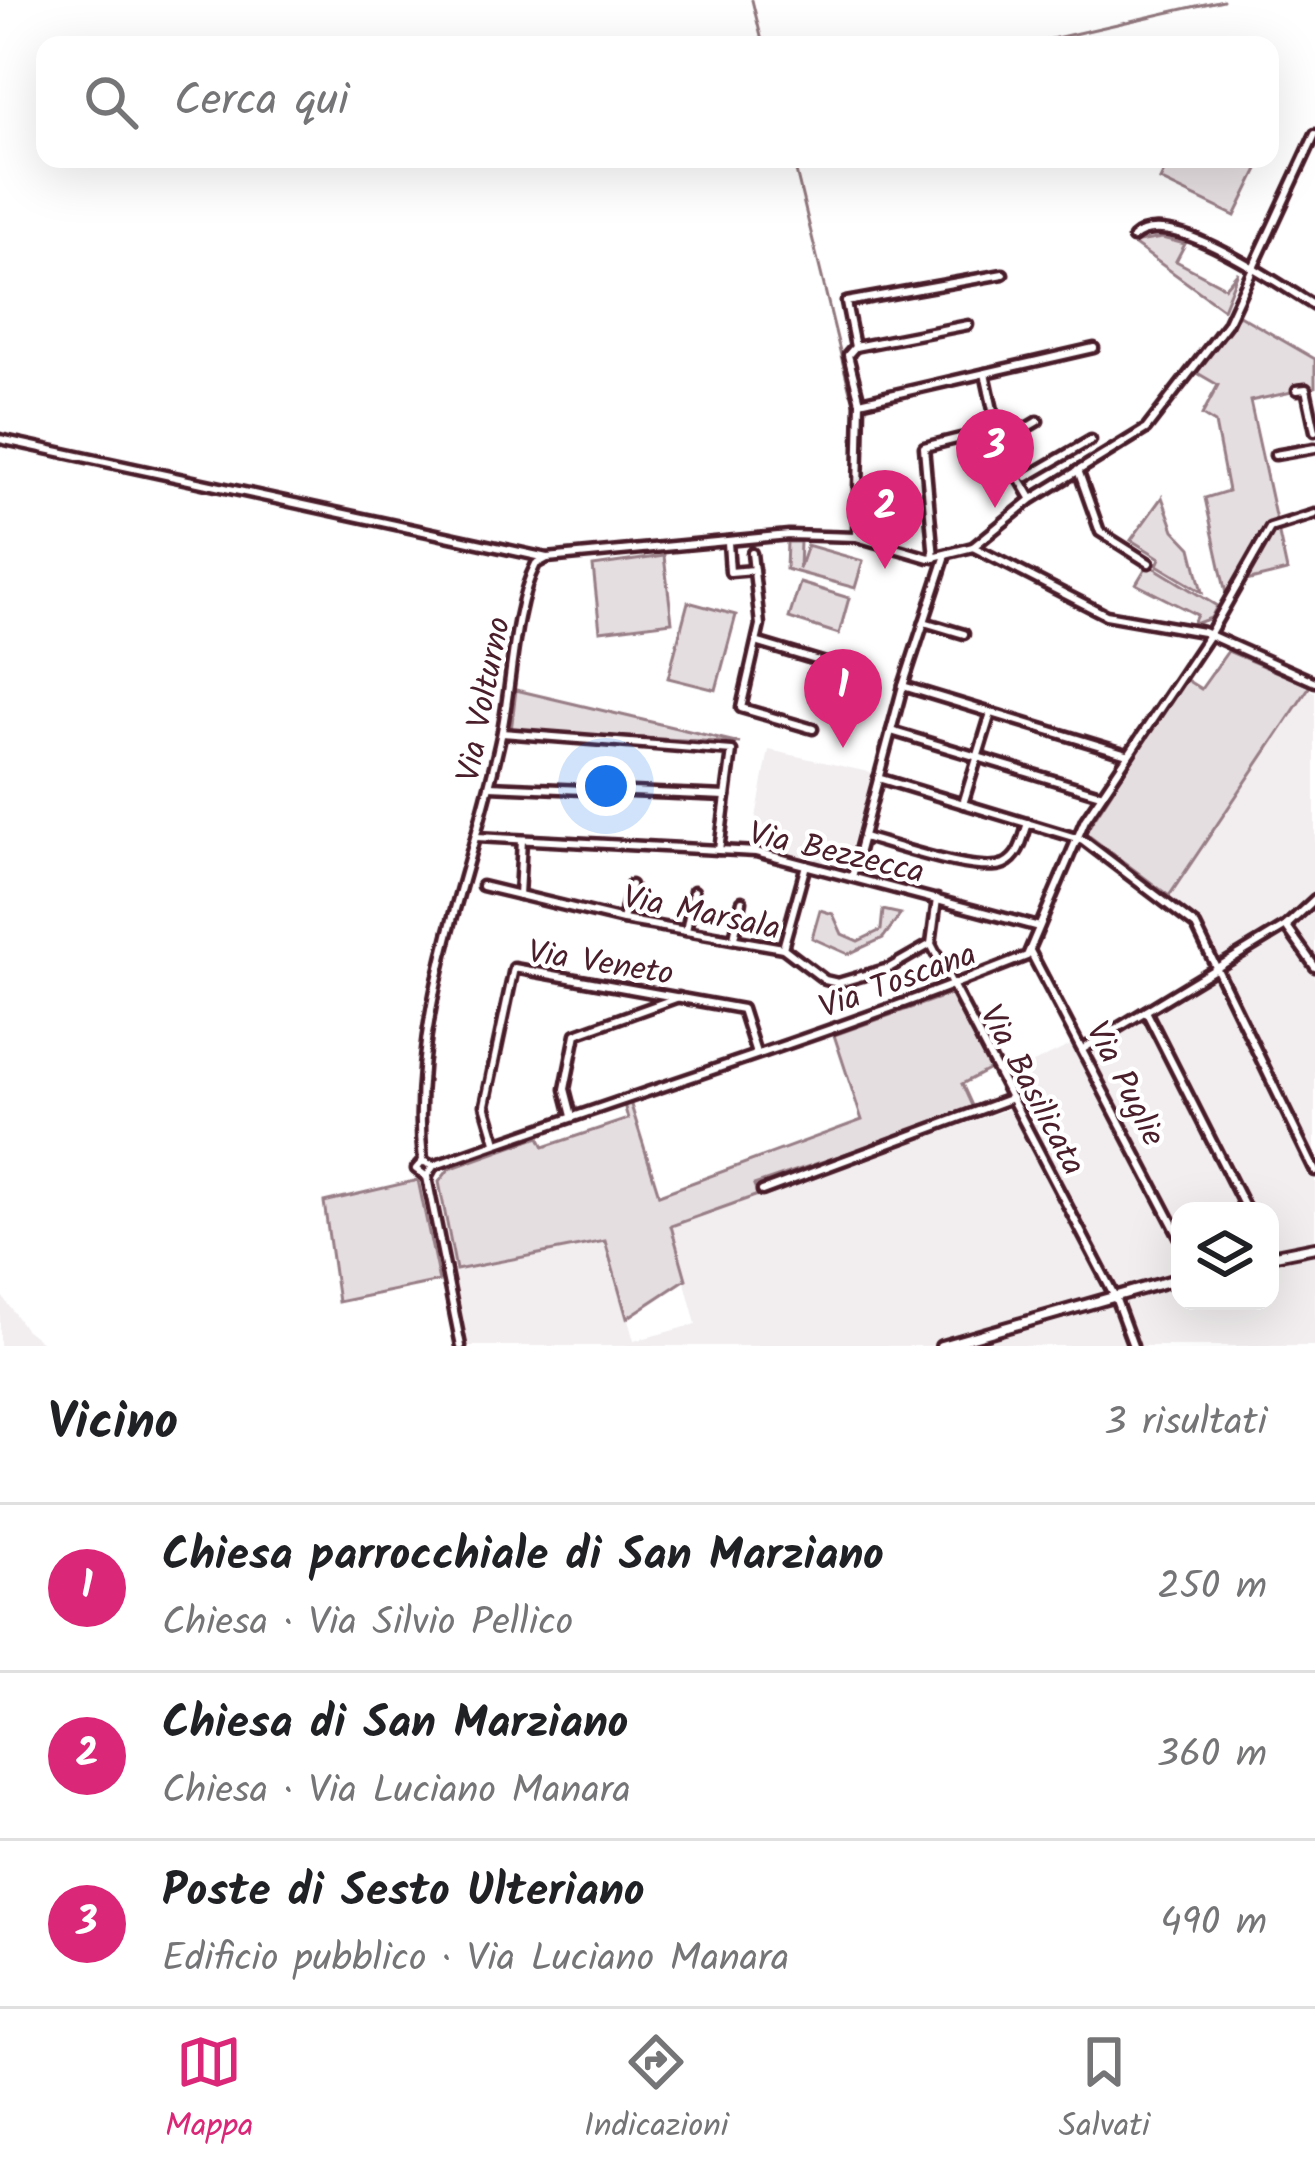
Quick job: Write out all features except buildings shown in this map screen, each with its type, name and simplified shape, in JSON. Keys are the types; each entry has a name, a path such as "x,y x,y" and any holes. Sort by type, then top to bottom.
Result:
{"street":[{"path":"0,439 547,558 789,535 857,537 945,557 973,547 1031,499 1146,429 1227,324 1315,134"},
{"path":"1132,238 1140,231 1171,228 1315,306"},
{"path":"857,537 860,402 846,302 1003,274"},
{"path":"851,350 968,325"},
{"path":"860,402 1094,348"},
{"path":"985,373 1000,443 1031,499"},
{"path":"1274,455 1314,441 1307,390 1297,391"},
{"path":"1000,443 1037,421"},
{"path":"934,558 924,447 998,429"},
{"path":"1027,477 1090,440"},
{"path":"1059,458 1074,473 1100,532 1149,563"},
{"path":"1030,951 1076,837 1209,635 1270,528 1315,514"},
{"path":"728,542 730,572 754,570"},
{"path":"973,547 1106,615 1209,635 1315,682"},
{"path":"752,553 759,643 741,708 814,728"},
{"path":"852,878 903,686 945,557"},
{"name":"Via Volturno","path":"461,1346 428,1177 417,1172 423,1161 418,1085 424,1034 502,733 530,576 547,558"},
{"path":"924,622 964,634"},
{"path":"759,643 830,664"},
{"path":"903,686 1127,754"},
{"path":"963,803 991,712"},
{"path":"891,730 1101,795"},
{"path":"502,733 732,751 718,850"},
{"path":"878,778 1076,837 1196,926 1315,1171"},
{"path":"490,786 726,796"},
{"path":"862,837 983,867 1006,863 1017,853 1028,823"},
{"name":"Via Bezzecca","path":"477,837 718,850 806,865 1040,927"},
{"path":"519,895 522,840"},
{"path":"783,948 806,865"},
{"path":"623,920 631,885"},
{"name":"Via Marsala","path":"482,886 623,920 783,948 825,980 838,983 877,973 931,944"},
{"path":"686,931 694,891"},
{"path":"931,944 937,899"},
{"path":"1083,1049 1286,926 1315,899"},
{"path":"734,939 742,901"},
{"path":"1286,926 1315,967"},
{"name":"Via Basilicata","path":"931,944 1115,1297 1133,1346"},
{"name":"Via Toscana","path":"433,1166 952,986 1030,951"},
{"name":"Via Puglie","path":"1030,951 1171,1220"},
{"name":"Via Veneto","path":"497,1143 485,1105 511,969 742,1009 756,1053"},
{"path":"572,1116 565,1089 576,1034 680,997"},
{"path":"1146,1010 1242,1202"},
{"path":"763,1191 1013,1098"},
{"path":"423,1161 433,1166 428,1177"},
{"path":"1279,1254 1315,1247"},
{"path":"941,1346 1171,1281"}],"shaded area":[{"path":"1166,168 1259,168 1235,216 1160,180"},
{"path":"1162,238 1185,244 1176,261 1225,287 1238,272 1223,309 1132,243"},
{"path":"1239,315 1315,359 1315,387 1250,401 1287,571 1242,582 1226,594 1205,498 1228,491 1215,423 1202,415 1218,385 1194,371"},
{"path":"1162,497 1174,530 1191,548 1202,592 1157,565 1160,558 1131,540"},
{"path":"787,542 800,542 799,569 807,545 863,561 855,588 786,569"},
{"path":"664,556 672,622 600,631 593,566"},
{"path":"1148,564 1217,606 1211,618 1192,625 1197,615 1136,584"},
{"path":"800,583 849,598 839,634 789,618"},
{"path":"688,602 736,615 716,690 668,678"},
{"path":"1228,651 1310,686 1169,896 1085,833 1185,679 1201,689"},
{"path":"1308,689 1315,692 1315,1346 464,1346 448,1271 606,1241 634,1341 696,1324 670,1226 1020,1105 1008,1075 1073,1044 1079,1058 1224,971 1201,922 1169,896"},
{"path":"516,690 740,743 511,731"},
{"path":"769,750 873,773 845,868 751,843"},
{"path":"820,910 833,914 842,934 858,941 881,930 883,910 901,914 883,938 848,954 812,938"},
{"path":"950,994 990,1069 962,1084 974,1110 754,1185 758,1195 671,1226 686,1279 627,1318 605,1241 456,1270 439,1182 449,1169 539,1137 544,1147 628,1119 624,1104 630,1102 659,1195 862,1120 834,1035"},
{"path":"418,1180 439,1281 338,1302 324,1202"},
{"path":"0,1293 25,1329 43,1343 0,1346"}],"waterway":[{"path":"752,0 761,36"},
{"path":"1065,36 1223,0"},
{"path":"795,168 850,392"}],"place":[{"name":"Poste di Sesto Ulteriano","path":"995,508"},
{"name":"Chiesa di San Marziano","path":"885,569"},
{"name":"Chiesa parrocchiale di San Marziano","path":"843,748"}]}
